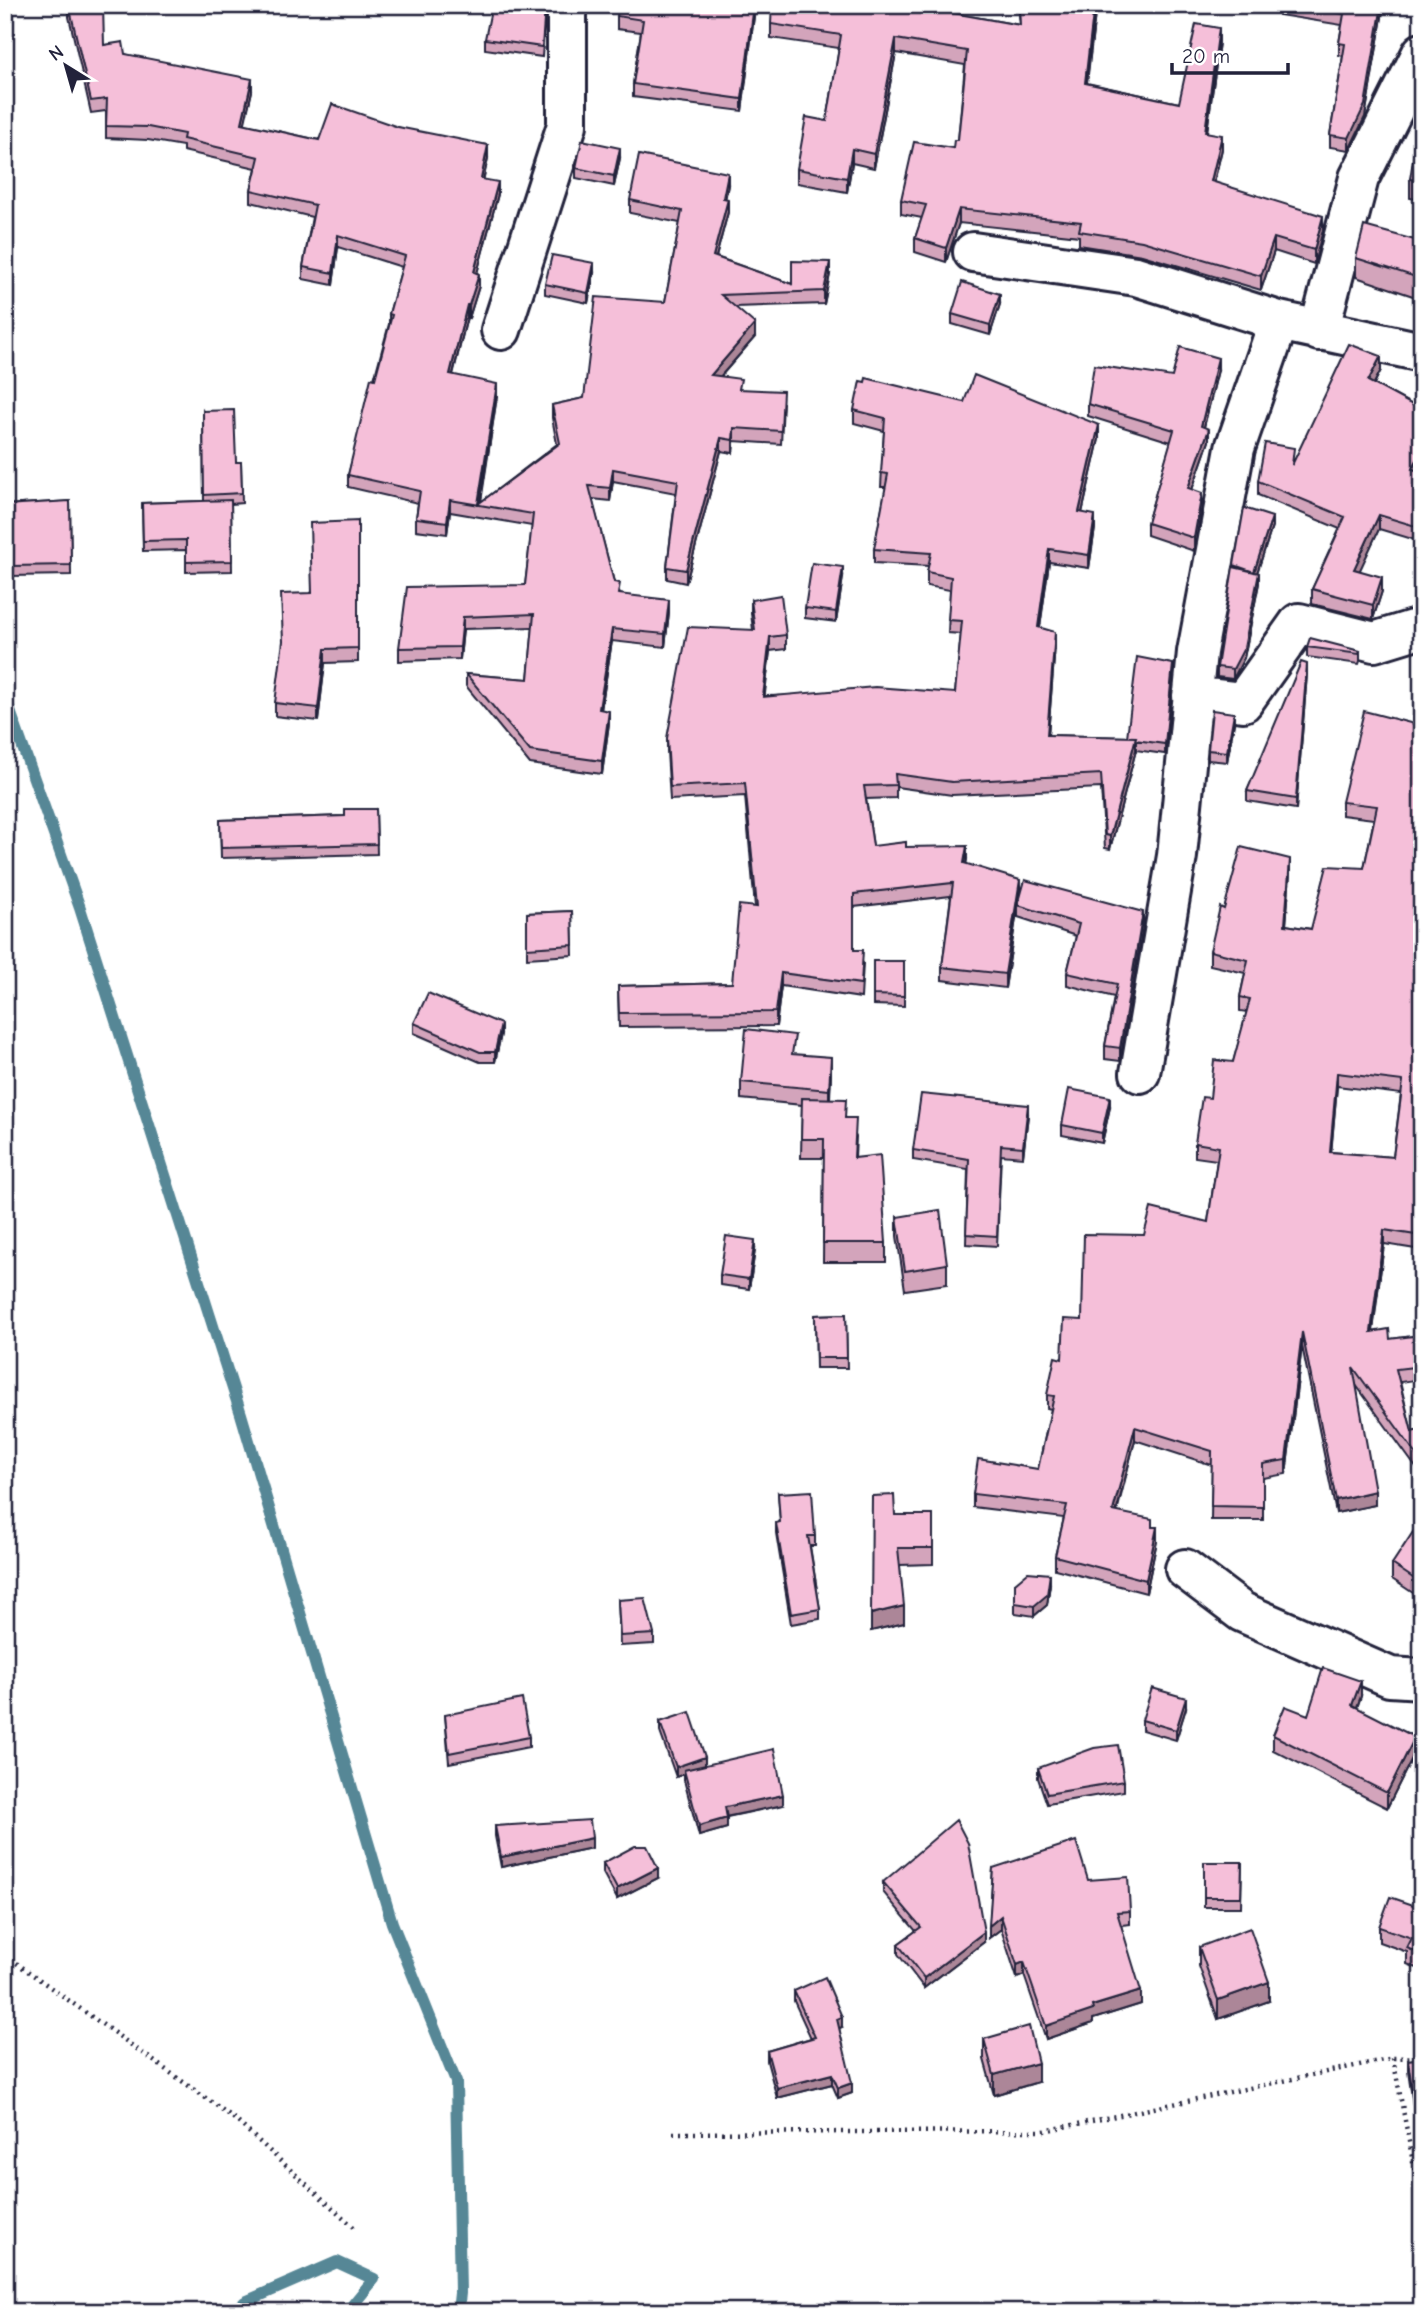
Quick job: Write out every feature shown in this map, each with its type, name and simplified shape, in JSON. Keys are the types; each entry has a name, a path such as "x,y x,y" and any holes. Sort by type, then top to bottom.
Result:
{"street":[{"path":"501,330 568,125 567,5"},
{"path":"1319,331 1359,178 1422,53"},
{"path":"973,251 1136,276 1279,321 1422,352"},
{"path":"1140,1073 1177,856 1192,696 1234,448 1279,321"},
{"path":"1192,696 1243,702 1299,623 1374,642 1413,629 1422,630"},
{"path":"1185,1569 1242,1612 1390,1676 1422,1679"}],"path":[{"path":"5,1955 231,2116 355,2230"},
{"path":"673,2133 1044,2131 1393,2058 1422,2057"},
{"path":"1393,2058 1422,2209"}],"building":[{"path":"69,5 103,5 104,45 123,42 125,54 252,79 242,123 319,140 332,104 398,127 488,145 481,179 498,182 474,272 479,274 467,305 450,374 497,384 478,504 560,443 552,405 584,398 596,297 665,302 682,211 630,200 639,155 728,173 723,198 728,199 713,256 792,284 792,261 830,262 824,291 721,295 755,324 711,375 741,379 739,389 783,391 781,431 734,428 733,440 721,438 686,570 667,567 678,481 613,469 610,488 589,486 614,582 620,583 618,594 669,600 665,634 612,629 599,709 609,711 602,761 530,751 466,674 528,679 534,614 463,617 460,647 399,648 407,587 525,585 533,514 450,500 447,522 416,518 420,491 348,475 371,378 375,379 392,315 389,314 405,256 338,235 333,273 303,267 315,205 251,190 259,157 183,139 184,134 148,127 106,126 107,99 91,101"},
{"path":"492,5 545,6 542,47 485,39"},
{"path":"619,5 754,5 742,99 633,84 643,20 617,16"},
{"path":"772,5 923,5 1020,25 1019,5 1094,5 1085,83 1179,103 1196,24 1219,28 1205,132 1222,135 1211,181 1323,216 1314,250 1274,238 1261,276 1142,241 1079,231 1081,222 959,209 946,248 915,238 926,205 901,200 914,142 953,148 954,140 958,140 967,51 896,39 874,154 852,149 847,178 797,169 806,117 827,121 841,35 771,24"},
{"path":"1294,5 1382,5 1365,105 1349,138 1330,135 1345,44 1339,43 1344,14"},
{"path":"582,140 620,148 614,176 576,168"},
{"path":"1415,148 1422,150 1422,181 1410,179"},
{"path":"1364,226 1422,242 1422,279 1356,258"},
{"path":"552,255 594,263 588,293 545,284"},
{"path":"962,282 1000,294 990,325 952,314"},
{"path":"1349,344 1381,356 1368,381 1422,410 1422,432 1418,439 1422,441 1422,451 1412,469 1422,472 1422,528 1379,515 1354,569 1382,577 1373,605 1312,589 1345,517 1258,481 1265,443 1294,448 1292,465"},
{"path":"1180,347 1218,358 1201,426 1209,429 1188,488 1202,493 1194,538 1147,523 1174,430 1088,404 1094,365 1172,377"},
{"path":"974,375 1099,425 1079,512 1095,515 1089,555 1049,549 1038,627 1055,632 1047,735 1136,737 1110,836 1105,835 1101,774 952,782 895,774 896,785 864,786 873,846 906,842 906,847 967,846 964,863 1020,880 1005,974 942,967 953,883 854,894 854,950 863,950 861,984 781,973 776,1012 619,1013 618,986 732,983 739,905 757,907 745,783 670,787 667,738 688,627 755,630 751,600 781,595 786,635 770,637 763,697 875,687 955,693 962,621 948,620 951,577 927,572 931,553 874,549 888,474 881,473 885,418 854,410 860,381 865,382 866,378 964,402"},
{"path":"234,410 236,462 241,462 242,493 204,495 203,411"},
{"path":"231,500 232,561 186,562 186,540 143,541 142,503"},
{"path":"70,501 71,565 10,566 10,537 5,537 5,505"},
{"path":"1244,508 1272,517 1254,572 1234,565"},
{"path":"358,521 358,648 325,649 318,708 275,703 283,641 281,594 312,593 310,523"},
{"path":"812,563 843,567 836,612 805,608"},
{"path":"1233,567 1259,573 1244,648 1233,669 1217,667"},
{"path":"1310,638 1360,651 1359,654 1307,647"},
{"path":"1137,657 1173,664 1165,744 1127,737"},
{"path":"1301,662 1307,664 1296,799 1247,791"},
{"path":"1212,710 1234,713 1227,752 1208,750"},
{"path":"1364,711 1422,726 1422,1236 1384,1230 1371,1332 1389,1329 1390,1339 1422,1335 1422,1366 1396,1369 1412,1432 1422,1429 1422,1462 1353,1367 1375,1491 1336,1500 1302,1332 1286,1460 1263,1464 1263,1507 1211,1506 1212,1451 1135,1427 1113,1511 1152,1519 1152,1527 1157,1527 1146,1580 1055,1556 1067,1505 973,1494 978,1459 1038,1469 1054,1396 1047,1395 1055,1357 1062,1359 1064,1319 1082,1320 1084,1234 1144,1235 1151,1208 1208,1222 1219,1147 1195,1143 1202,1097 1210,1098 1214,1060 1233,1062 1250,999 1240,997 1248,960 1210,951 1220,907 1224,909 1241,847 1290,859 1285,925 1311,929 1327,866 1364,868 1377,806 1342,802","holes":["1337,1073 1403,1081 1393,1157 1330,1152"]},
{"path":"345,809 376,809 377,844 221,848 220,820 345,816"},
{"path":"1025,880 1143,912 1120,1048 1105,1046 1117,984 1067,973 1079,924 1018,905"},
{"path":"572,911 573,945 527,948 527,913"},
{"path":"873,961 904,961 904,996 873,995"},
{"path":"428,993 501,1024 495,1052 480,1052 414,1023"},
{"path":"746,1029 795,1035 792,1054 831,1057 829,1090 741,1082"},
{"path":"1069,1089 1110,1097 1102,1133 1062,1125"},
{"path":"921,1094 1028,1105 1023,1147 1001,1145 997,1236 966,1234 969,1159 913,1150"},
{"path":"802,1098 846,1099 845,1118 856,1118 854,1158 880,1155 886,1243 823,1243 824,1139 801,1139"},
{"path":"940,1210 947,1264 905,1271 897,1217"},
{"path":"726,1236 755,1240 749,1279 720,1275"},
{"path":"846,1314 847,1358 816,1358 815,1315"},
{"path":"812,1491 815,1536 808,1536 820,1609 791,1614 776,1523 780,1522 778,1493"},
{"path":"894,1495 895,1515 933,1515 933,1548 898,1548 904,1606 871,1614 872,1496"},
{"path":"1413,1532 1422,1538 1422,1584 1392,1564"},
{"path":"1028,1572 1050,1574 1047,1595 1034,1606 1015,1603 1015,1583"},
{"path":"645,1598 654,1634 620,1636 618,1600"},
{"path":"1323,1668 1361,1681 1352,1705 1415,1737 1387,1793 1273,1735 1285,1706 1308,1715"},
{"path":"1152,1688 1186,1698 1176,1730 1142,1720"},
{"path":"522,1699 529,1737 449,1753 445,1715"},
{"path":"690,1712 705,1757 676,1767 660,1722"},
{"path":"1118,1745 1124,1781 1047,1794 1038,1768 1094,1748"},
{"path":"774,1749 783,1795 725,1807 727,1818 699,1826 684,1770"},
{"path":"590,1820 592,1838 501,1857 495,1826"},
{"path":"956,1820 968,1843 984,1932 924,1978 898,1944 921,1927 883,1882"},
{"path":"1076,1841 1088,1880 1128,1877 1130,1911 1117,1912 1141,1991 1092,2006 1093,2010 1046,2026 1024,1962 1017,1965 1001,1916 989,1926 993,1868"},
{"path":"635,1846 647,1846 658,1868 617,1889 603,1863"},
{"path":"1204,1862 1242,1862 1241,1897 1204,1897"},
{"path":"1390,1897 1422,1908 1422,1955 1407,1948 1412,1938 1379,1927"},
{"path":"1250,1928 1269,1982 1218,2000 1199,1947"},
{"path":"825,1977 842,2017 837,2019 852,2083 838,2088 832,2074 777,2088 767,2051 815,2037 794,1991"},
{"path":"1029,2026 1038,2063 994,2075 984,2039"},
{"path":"1422,2058 1422,2093 1413,2095 1408,2060"}],"waterway":[{"path":"5,697 80,908 241,1414 392,1923 456,2082 460,2293 458,2312"},
{"path":"234,2312 245,2302 337,2262 374,2279 347,2312"}]}
